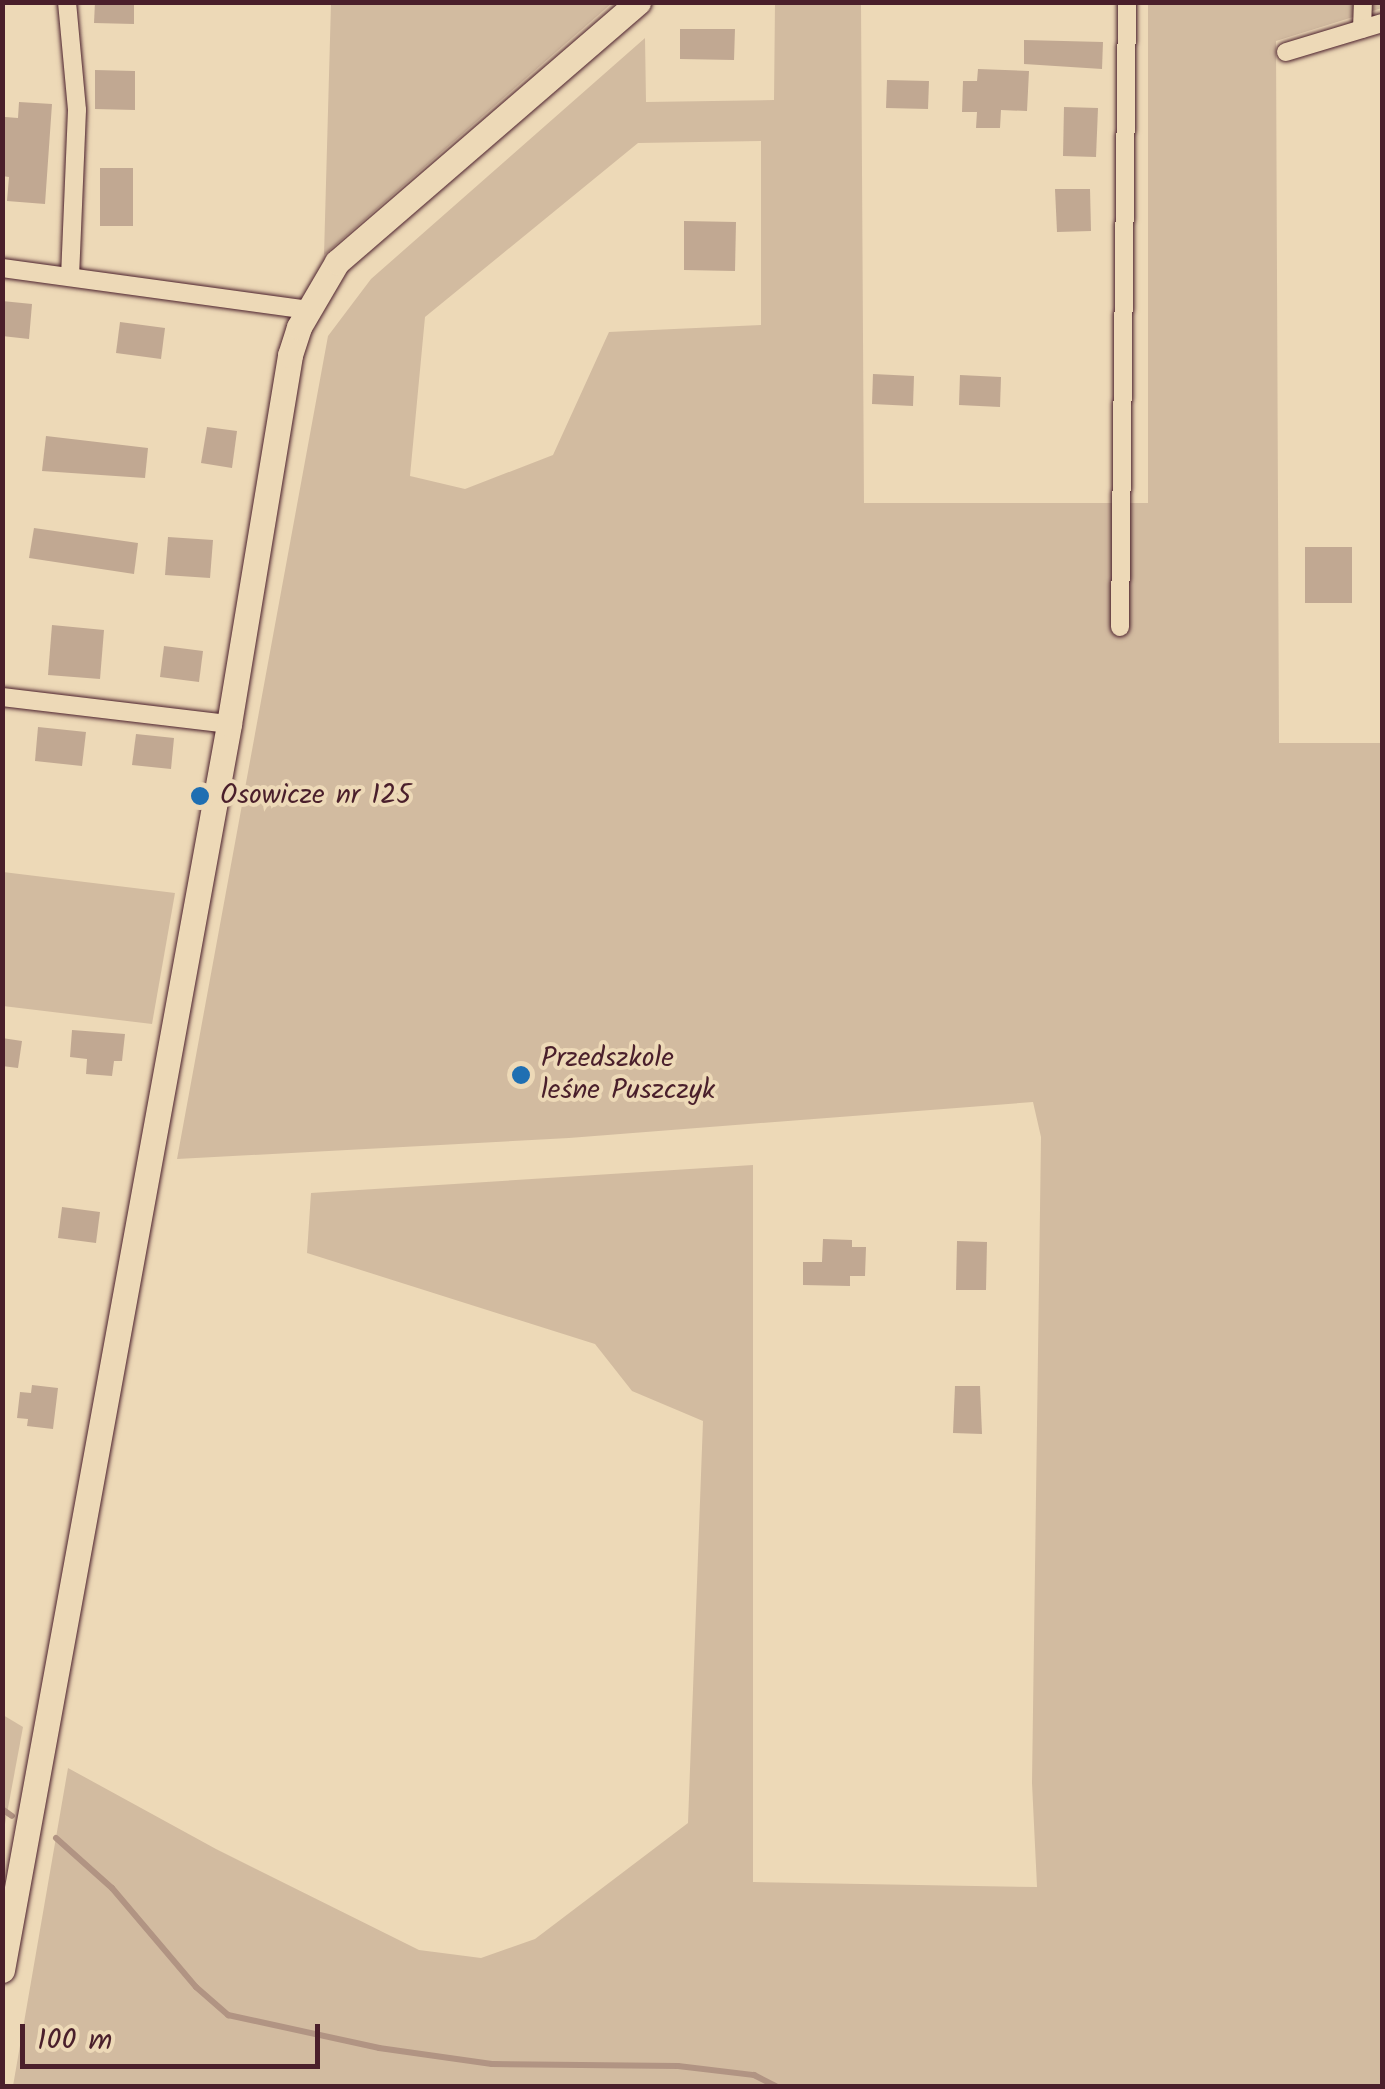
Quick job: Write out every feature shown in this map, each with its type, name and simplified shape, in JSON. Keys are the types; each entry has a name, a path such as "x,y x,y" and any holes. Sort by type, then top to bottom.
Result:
{"street":[{"path":"67,2 77,110 70,276"},
{"path":"2,1970 229,724 290,355 307,310 337,262 638,2"},
{"path":"1120,628 1127,2"},
{"path":"1362,2 1362,29"},
{"path":"1286,52 1382,23"},
{"path":"2,268 307,310"},
{"path":"2,696 229,724"}],"shaded area":[{"path":"331,2 612,3 324,255"},
{"path":"775,3 861,3 864,503 1148,503 1148,3 1382,3 1382,8 1276,41 1279,743 1382,743 1382,2086 13,2086 68,1768 216,1849 419,1950 481,1958 535,1939 688,1823 703,1421 632,1391 595,1344 307,1253 311,1193 753,1165 753,1882 1037,1887 1032,1783 1041,1137 1033,1102 569,1138 177,1159 328,336 371,279 645,38 646,102 774,100","holes":["761,141 761,325 609,332 553,455 465,489 410,476 425,317 638,143"]},
{"path":"3,872 175,893 152,1024 3,1006"},
{"path":"3,1715 23,1727 3,1835"}],"building":[{"path":"95,2 134,2 134,24 94,23"},
{"path":"680,29 735,29 734,60 680,59"},
{"path":"1024,40 1103,42 1102,69 1024,64"},
{"path":"978,69 1029,71 1027,111 1001,110 1000,128 976,128 977,112 962,112 963,81 977,81"},
{"path":"95,70 135,71 135,110 95,109"},
{"path":"887,80 929,81 928,109 886,108"},
{"path":"19,102 52,104 45,204 7,201 9,177 2,176 5,117 18,118"},
{"path":"1064,107 1098,108 1096,157 1063,156"},
{"path":"100,168 133,168 133,226 100,226"},
{"path":"1055,189 1090,189 1091,231 1057,232"},
{"path":"684,221 736,222 735,271 684,270"},
{"path":"2,301 32,304 29,339 2,336"},
{"path":"120,322 165,328 161,359 116,353"},
{"path":"873,374 914,376 913,406 872,404"},
{"path":"960,375 1001,377 1000,407 959,405"},
{"path":"207,427 237,431 232,468 201,463"},
{"path":"46,436 148,448 145,478 42,471"},
{"path":"34,528 138,543 134,574 29,558"},
{"path":"168,537 213,540 210,578 165,575"},
{"path":"1305,547 1352,547 1352,603 1305,603"},
{"path":"52,625 104,630 100,679 48,675"},
{"path":"164,646 203,651 199,682 160,677"},
{"path":"38,727 86,732 82,766 35,761"},
{"path":"136,734 174,738 171,769 132,765"},
{"path":"72,1030 125,1034 122,1061 114,1061 112,1076 86,1074 87,1059 70,1057"},
{"path":"2,1038 22,1041 18,1068 2,1066"},
{"path":"62,1207 100,1212 96,1243 58,1238"},
{"path":"823,1239 852,1240 852,1247 866,1247 865,1276 850,1276 850,1286 803,1285 803,1262 822,1262"},
{"path":"957,1241 987,1242 986,1290 956,1290"},
{"path":"32,1385 58,1388 53,1429 27,1426 28,1419 17,1418 20,1392 31,1393"},
{"path":"955,1386 980,1386 982,1434 953,1433"}],"waterway":[{"path":"2,1809 12,1816"},
{"path":"56,1838 112,1888 196,1987 228,2015 379,2048 492,2064 678,2066 754,2075 776,2086"}],"place":[{"name":"Osowicze nr 125","path":"200,796"},
{"name":"Przedszkole leśne Puszczyk","path":"521,1075"}]}
